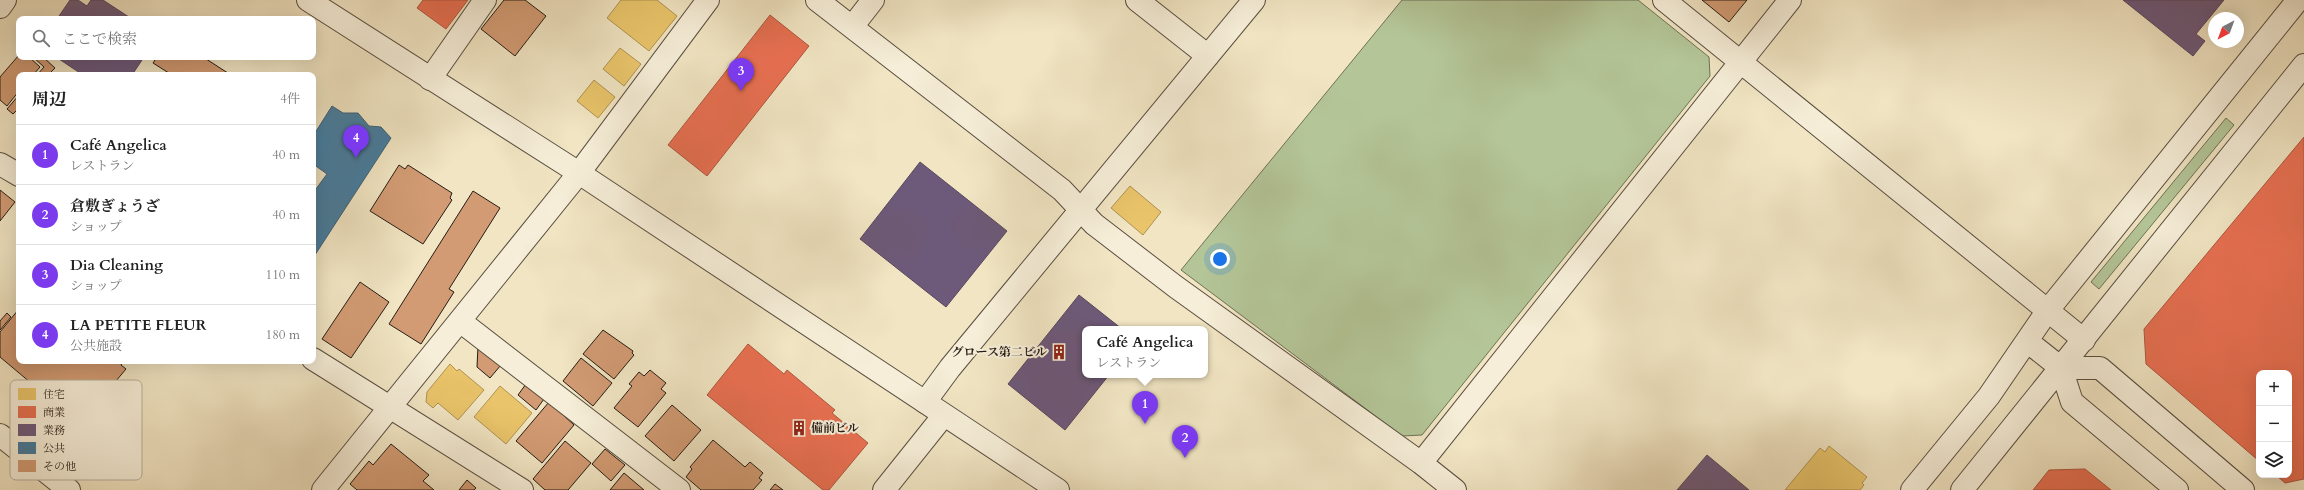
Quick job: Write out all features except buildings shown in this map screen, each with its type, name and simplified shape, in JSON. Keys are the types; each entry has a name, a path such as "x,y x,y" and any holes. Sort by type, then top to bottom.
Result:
{"street":[{"path":"0,6 5,0"},
{"path":"308,0 579,174 1058,490"},
{"path":"430,79 485,0"},
{"path":"323,490 579,174 708,0"},
{"path":"817,0 1062,190 1094,224 1176,287 1421,463 1455,490"},
{"path":"852,27 872,0"},
{"path":"1137,0 1208,56"},
{"path":"925,402 950,368 1254,0"},
{"path":"1664,0 2084,340"},
{"path":"1421,463 1790,0"},
{"path":"1912,490 1989,396 2048,310 2298,0"},
{"path":"1962,490 2304,65"},
{"path":"0,164 16,174"},
{"path":"460,321 679,490"},
{"path":"2027,341 2060,368 2072,402 2177,490"},
{"path":"316,362 522,490"},
{"path":"2060,368 2100,368 2243,490"},
{"path":"884,490 944,414"},
{"path":"0,435 10,443"},
{"path":"56,480 69,490"}],"green space":[{"path":"1402,0 1638,0 1709,57 1710,76 1422,435 1402,436 1181,270"},
{"path":"2226,118 2234,125 2099,289 2091,282"}],"place":[{"name":"Dia Cleaning","path":"741,91"},
{"name":"LA PETITE FLEUR","path":"356,158"},
{"name":"グロース第二ビル","path":"1059,352"},
{"name":"Café Angelica","path":"1145,424"},
{"name":"備前ビル","path":"799,428"},
{"name":"倉敷ぎょうざ","path":"1185,458"}]}
